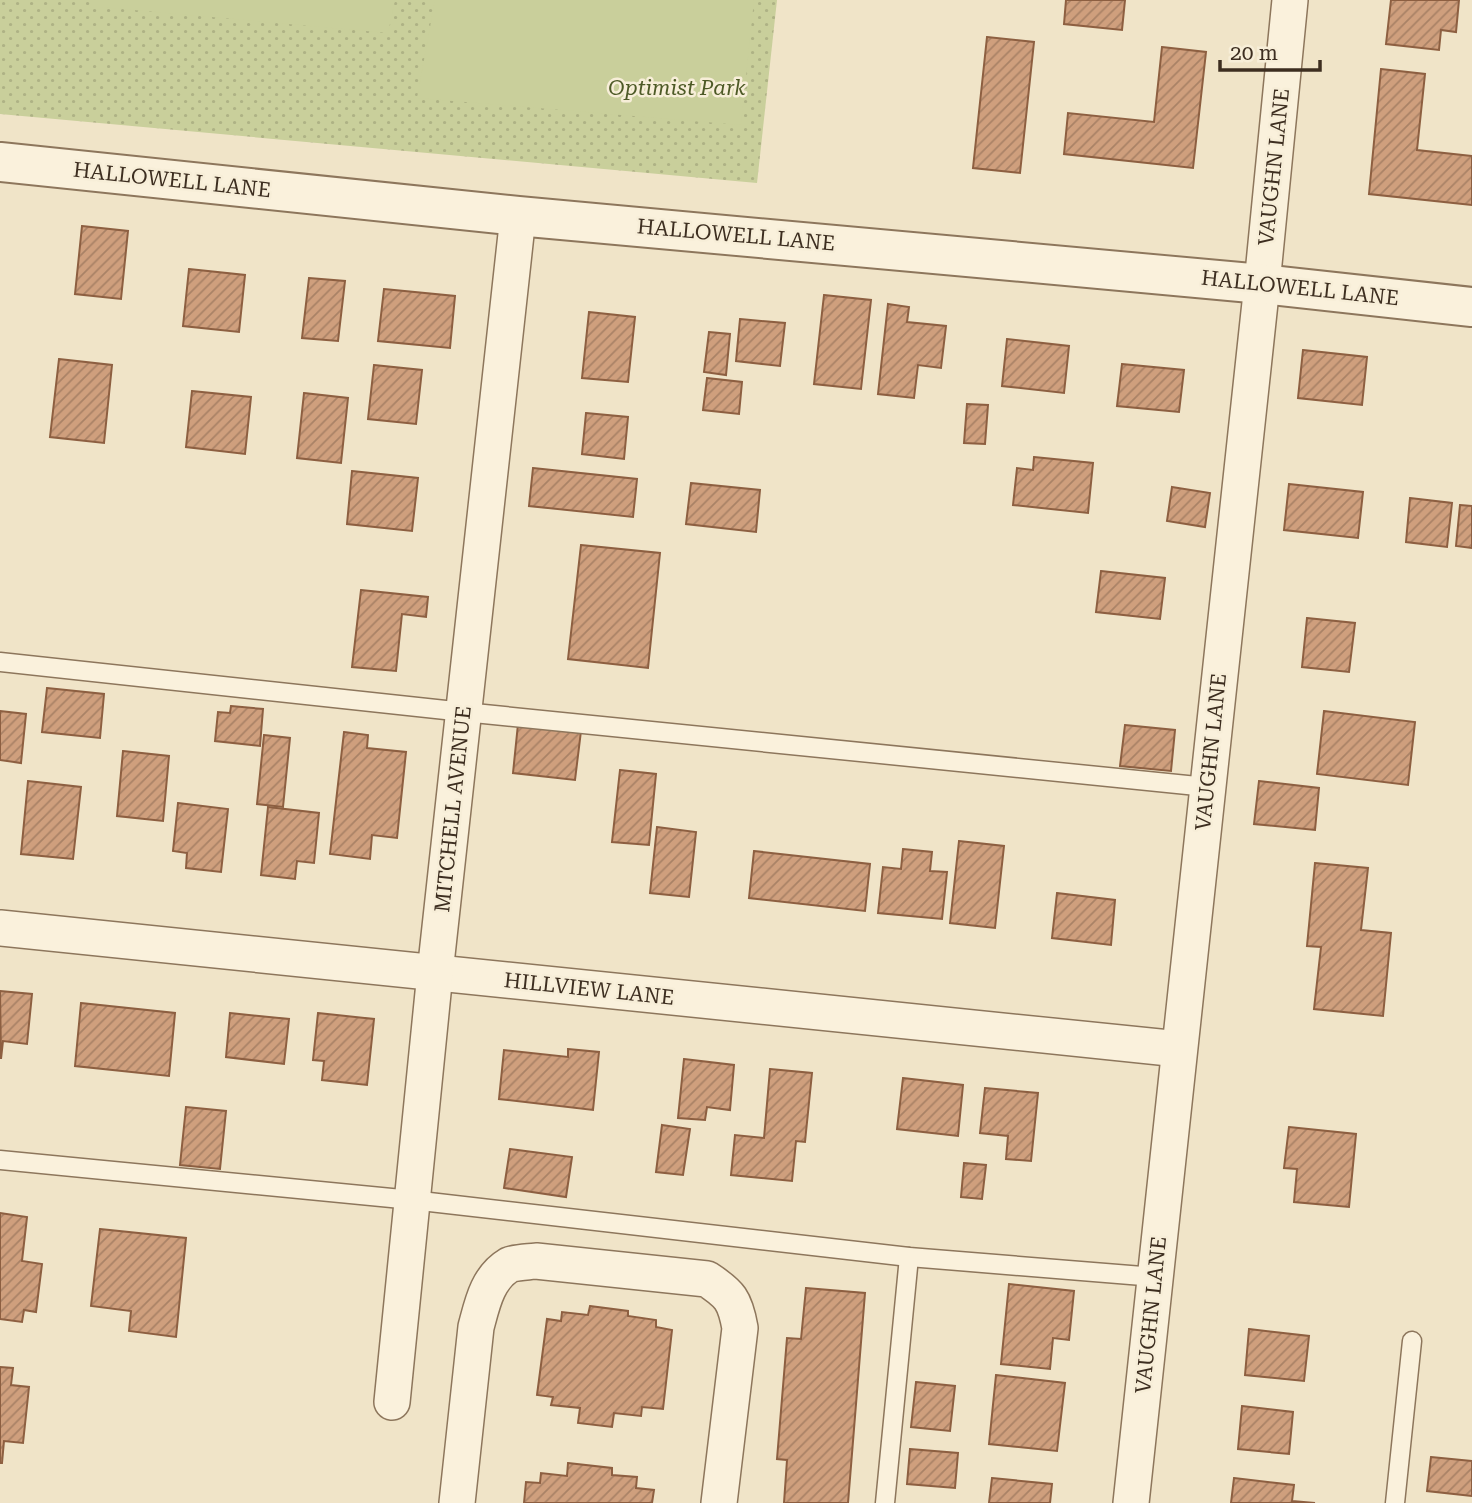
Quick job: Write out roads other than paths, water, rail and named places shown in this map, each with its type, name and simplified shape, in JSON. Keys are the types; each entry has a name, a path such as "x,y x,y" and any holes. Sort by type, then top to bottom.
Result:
{"street":[{"name":"VAUGHN LANE","path":"1131,1503 1290,0"},
{"name":"HALLOWELL LANE","path":"0,162 518,216 1262,284 1472,307"},
{"name":"MITCHELL AVENUE","path":"392,1402 435,973 518,216"},
{"name":"HILLVIEW LANE","path":"0,928 1179,1049"},
{"path":"457,1503 476,1327 484,1299 495,1277 510,1264 536,1261 707,1279 726,1291 736,1306 740,1328 719,1503"}],"lane":[{"path":"0,662 1207,787"},
{"path":"0,1160 412,1200 909,1257 1155,1277"},
{"path":"885,1503 909,1257"},
{"path":"1395,1503 1412,1341"}],"park label":[{"name":"Optimist Park","path":"677,88"}]}
